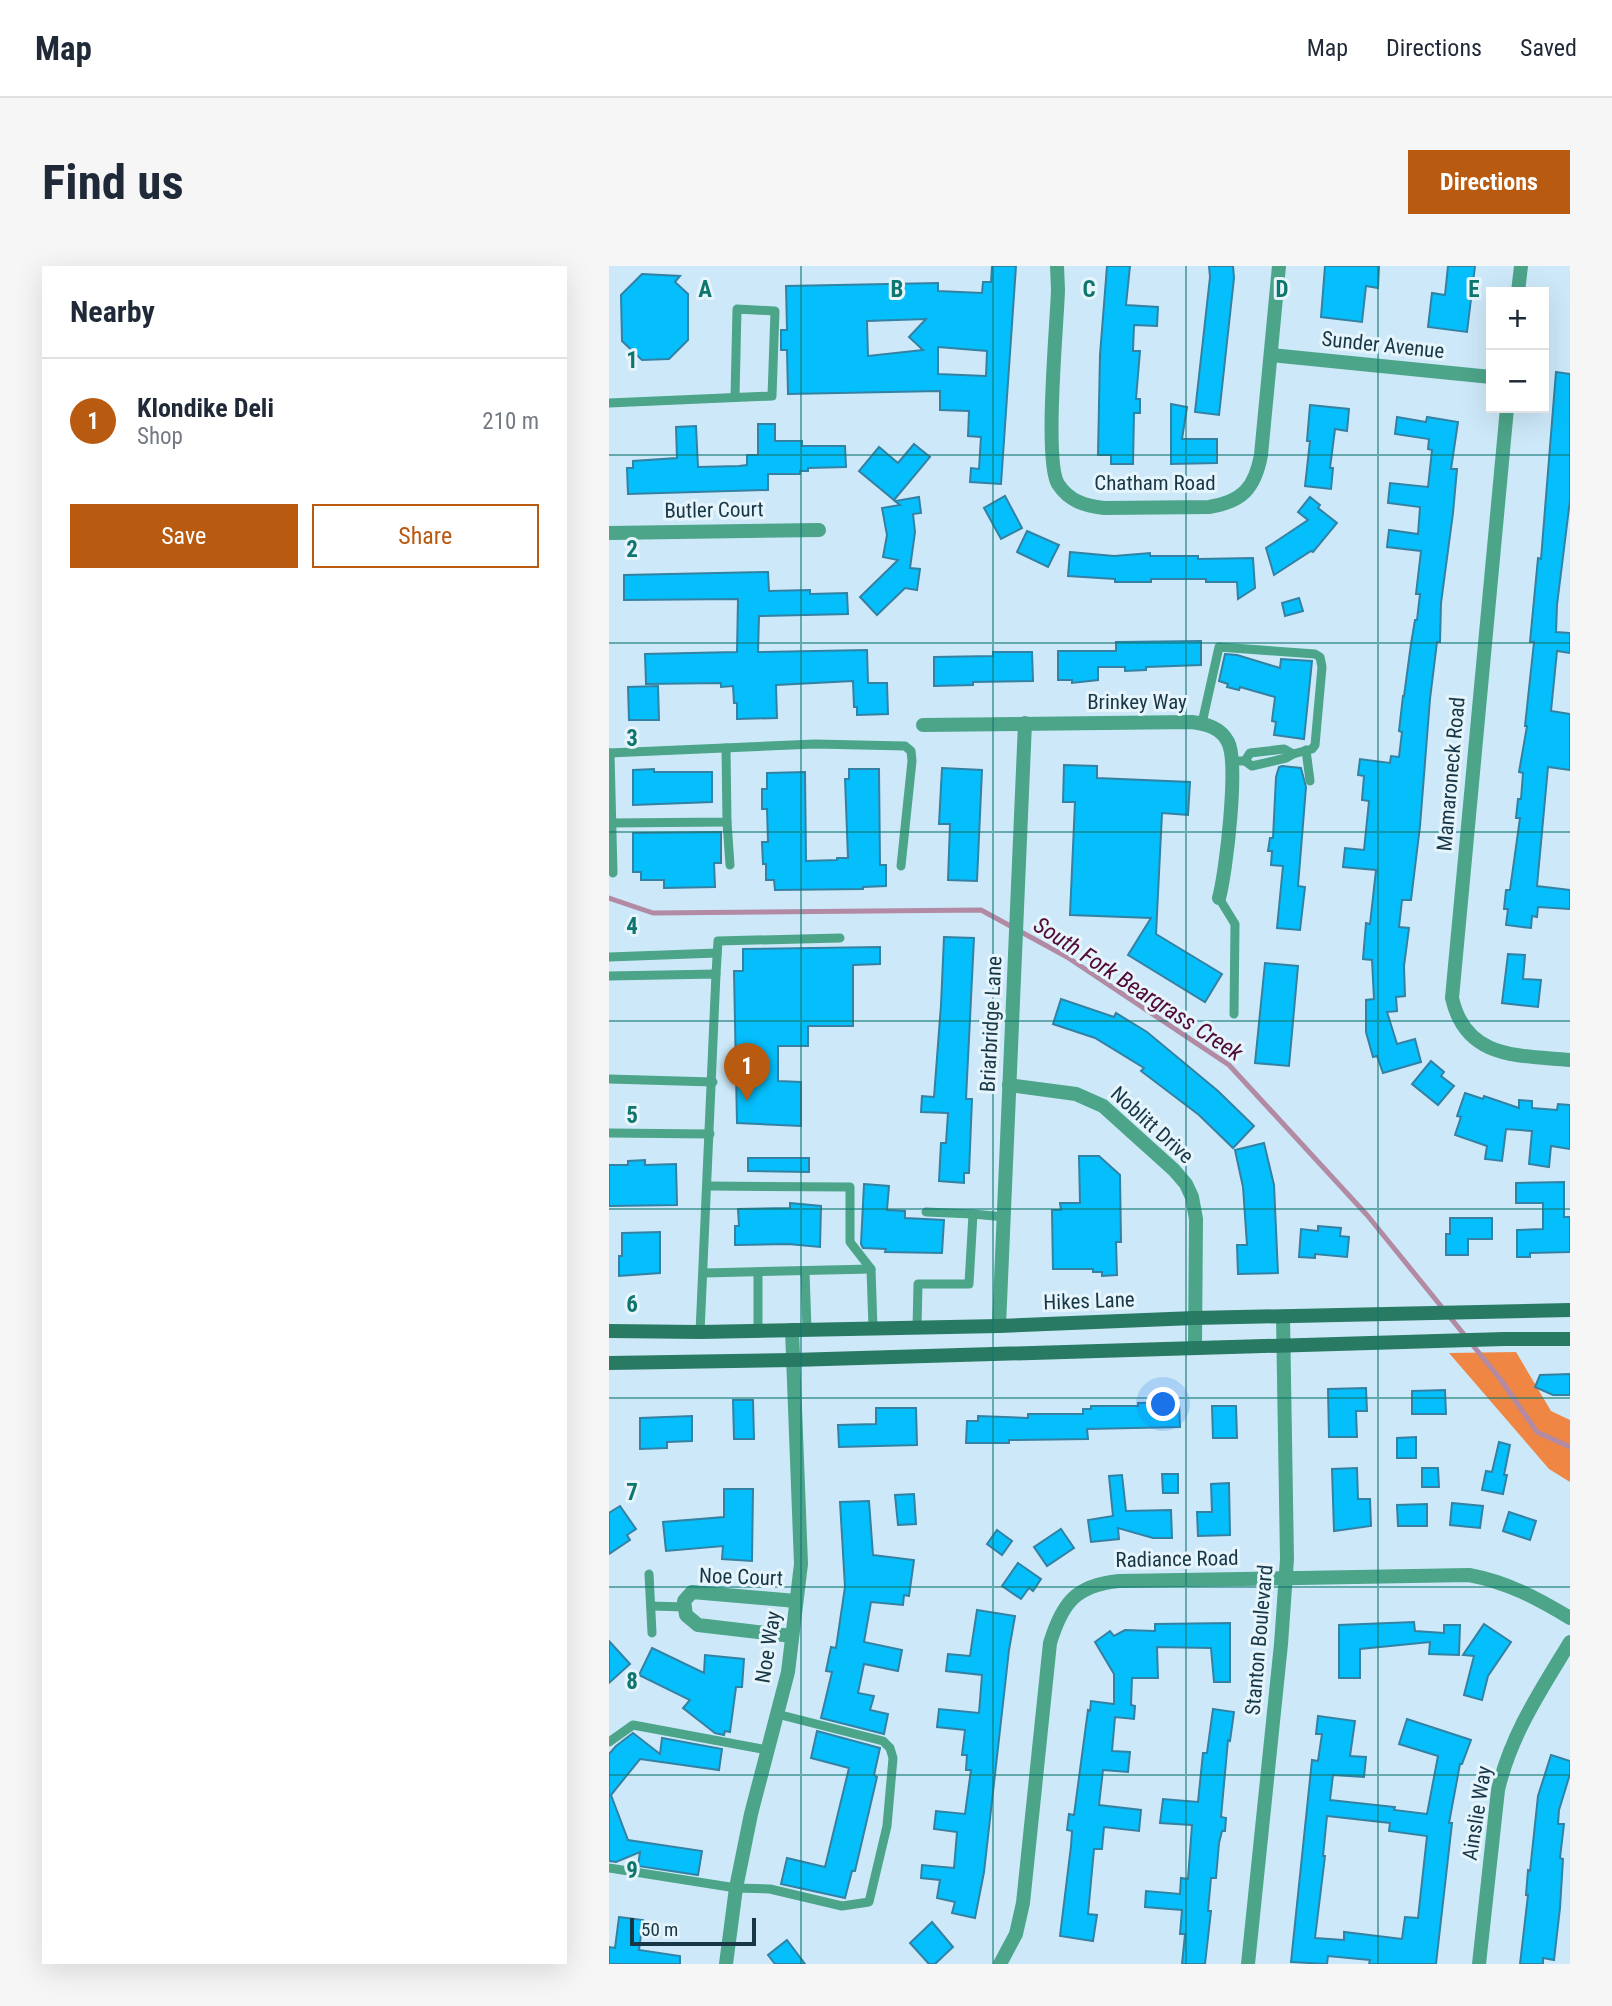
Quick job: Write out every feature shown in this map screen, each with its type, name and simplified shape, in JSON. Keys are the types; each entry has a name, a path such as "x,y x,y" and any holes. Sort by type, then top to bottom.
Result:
{"main road":[{"name":"Hikes Lane","path":"609,1331 700,1332 999,1326 1194,1318 1570,1310"},
{"path":"609,1363 1570,1339"}],"street":[{"name":"Chatham Road","path":"1057,266 1052,462 1053,472 1062,488 1073,499 1088,506 1209,507 1224,504 1246,491 1258,469 1279,266"},
{"path":"1519,287 1521,266"},
{"name":"Sunder Avenue","path":"1271,355 1486,376"},
{"name":"Mamaroneck Road","path":"1507,413 1452,998 1457,1017 1467,1033 1482,1045 1505,1053 1570,1060"},
{"name":"Butler Court","path":"609,533 819,530"},
{"name":"Briarbridge Lane","path":"999,1326 1025,723"},
{"name":"Brinkey Way","path":"923,725 1202,723 1218,730 1239,761 1225,877 1219,898"},
{"name":"Noblitt Drive","path":"1009,1085 1062,1091 1090,1099 1117,1117 1174,1170 1192,1197 1196,1211 1195,1347"},
{"name":"Stanton Boulevard","path":"1248,1964 1281,1644 1285,1578 1283,1317"},
{"name":"Noe Way","path":"726,1964 736,1888 751,1814 788,1672 801,1564 792,1330"},
{"name":"Radiance Road","path":"1000,1964 1016,1934 1022,1911 1050,1643 1062,1610 1085,1590 1107,1582 1469,1575 1509,1584 1570,1618"},
{"name":"Noe Court","path":"792,1636 698,1625 686,1615 684,1601 692,1592 796,1601"},
{"name":"Ainslie Way","path":"1479,1964 1503,1768 1522,1722 1570,1642"}],"lane":[{"path":"609,403 772,396 775,311 737,309 735,397"},
{"path":"1202,723 1219,647 1315,654 1320,657 1322,667 1315,745 1312,749 1252,766 1239,761"},
{"path":"613,873 610,753 815,744 905,746 911,751 901,866"},
{"path":"726,748 730,865"},
{"path":"1306,750 1310,780"},
{"path":"610,823 727,822"},
{"path":"1219,898 1235,924 1234,1014"},
{"path":"700,1332 713,1082 717,941 840,938"},
{"path":"609,957 717,953"},
{"path":"609,976 716,974"},
{"path":"609,1079 713,1082"},
{"path":"609,1133 710,1135"},
{"path":"708,1186 850,1186 850,1242 871,1269 873,1328"},
{"path":"926,1212 1005,1217"},
{"path":"917,1327 918,1284 969,1284 973,1214"},
{"path":"704,1273 871,1269"},
{"path":"758,1272 758,1330"},
{"path":"804,1272 807,1329"},
{"path":"649,1574 652,1633"},
{"path":"651,1606 685,1607"},
{"path":"609,1868 736,1888 770,1889 842,1906 869,1902 887,1826 893,1758 890,1748 883,1741 777,1714"},
{"path":"609,1742 633,1725 767,1750"}],"shaded area":[{"path":"1516,1352 1551,1411 1570,1420 1570,1482 1549,1469 1449,1353"}],"building":[{"path":"992,266 1016,266 1001,484 970,482 971,468 979,469 981,437 968,436 969,411 940,410 940,391 788,394 787,350 781,350 781,330 787,330 786,286 938,283 938,291 982,293 983,282 991,282","holes":["926,319 909,337 923,350 868,356 867,321","938,347 987,351 986,376 938,374"]},
{"path":"1107,266 1130,266 1126,305 1158,307 1157,326 1134,325 1133,351 1140,351 1136,399 1140,399 1140,413 1134,413 1133,464 1111,464 1111,455 1098,455 1100,355"},
{"path":"1209,266 1233,266 1234,278 1219,415 1195,412"},
{"path":"1325,266 1379,266 1378,288 1366,286 1362,322 1321,317"},
{"path":"1448,266 1475,266 1467,332 1428,327 1432,293 1445,295"},
{"path":"642,274 680,276 675,282 688,294 688,340 669,359 642,360 622,341 621,295"},
{"path":"1556,372 1570,374 1570,500 1556,632 1570,633 1570,653 1557,651 1551,711 1570,714 1570,770 1548,767 1537,886 1570,890 1570,909 1538,907 1537,917 1532,916 1531,928 1506,925 1508,909 1504,909 1506,890 1510,890 1520,818 1516,818 1523,773 1519,772 1527,726 1534,642 1530,642 1538,558 1541,559"},
{"path":"1171,404 1187,407 1182,439 1217,439 1217,463 1171,464"},
{"path":"1310,405 1349,409 1347,431 1335,429 1330,468 1333,468 1331,489 1305,486 1310,441 1307,441"},
{"path":"1397,417 1426,422 1427,417 1458,422 1451,469 1457,469 1441,603 1440,642 1437,642 1430,699 1411,900 1402,900 1399,927 1409,928 1404,966 1405,996 1396,997 1397,1011 1387,1012 1397,1044 1415,1039 1421,1062 1383,1073 1377,1056 1373,1057 1366,1032 1366,1000 1374,999 1372,960 1363,959 1366,923 1370,924 1376,870 1343,867 1345,848 1364,850 1369,801 1362,800 1364,776 1358,775 1360,759 1390,763 1391,756 1399,757 1403,696 1417,620 1420,594 1416,594 1421,551 1387,547 1389,530 1418,534 1420,507 1388,503 1390,483 1428,487 1432,450 1428,449 1429,439 1395,434"},
{"path":"758,424 775,424 775,441 802,441 802,446 845,446 846,467 808,468 808,471 800,471 800,474 768,474 768,490 628,494 627,468 633,468 633,461 677,458 676,427 696,426 698,467 739,466 747,465 747,455 758,455"},
{"path":"914,444 930,457 894,500 859,471 879,447 898,463"},
{"path":"1005,496 1022,528 1001,539 984,508"},
{"path":"919,497 921,513 913,514 915,532 910,568 920,569 917,590 905,588 877,615 860,597 898,560 883,557 887,535 882,508 900,505 895,501"},
{"path":"1310,497 1320,505 1318,508 1337,523 1313,552 1274,575 1266,548 1308,520 1298,512"},
{"path":"1027,531 1059,545 1048,567 1017,552"},
{"path":"1070,552 1114,556 1150,553 1150,556 1198,556 1198,559 1253,558 1255,588 1238,599 1237,582 1151,579 1151,582 1115,582 1115,579 1068,576"},
{"path":"768,572 769,591 847,593 848,614 759,616 758,652 867,650 868,683 887,683 888,714 857,715 853,681 776,685 777,718 737,719 733,686 721,687 721,683 646,684 645,654 737,652 738,599 624,600 624,575"},
{"path":"1299,598 1303,611 1285,616 1282,603"},
{"path":"1201,641 1201,665 1146,667 1146,670 1125,671 1125,667 1098,667 1098,680 1072,683 1072,680 1058,680 1058,651 1116,651 1116,642"},
{"path":"993,652 1032,652 1033,681 934,686 934,657 993,656"},
{"path":"1225,654 1280,668 1281,659 1312,661 1304,739 1274,735 1276,722 1272,721 1275,697 1240,687 1239,690 1227,687 1228,684 1219,681"},
{"path":"658,686 659,720 629,720 628,687"},
{"path":"1064,765 1097,766 1097,778 1190,782 1188,815 1162,813 1156,934 1222,974 1205,1002 1128,955 1151,918 1070,915 1075,802 1063,802"},
{"path":"1279,767 1301,768 1306,787 1298,886 1305,887 1300,930 1277,928 1283,866 1271,865 1272,851 1268,851 1270,838 1273,838 1276,777"},
{"path":"942,768 982,770 977,881 948,880 950,824 939,824"},
{"path":"654,769 654,772 712,772 712,802 633,805 633,770"},
{"path":"849,769 879,769 880,865 886,865 886,886 863,889 775,890 774,880 766,880 766,864 763,864 762,842 768,842 767,809 762,809 762,789 767,789 767,773 805,772 806,861 837,860 848,858 845,779 849,779"},
{"path":"721,832 721,863 714,863 715,887 664,888 664,880 641,880 641,872 633,872 633,833"},
{"path":"944,937 974,938 966,1099 972,1099 969,1173 964,1173 964,1183 939,1181 941,1143 946,1143 948,1113 921,1112 922,1096 934,1097"},
{"path":"880,947 880,964 853,965 853,1026 808,1026 808,1046 778,1046 778,1081 801,1082 801,1126 737,1123 734,971 743,971 743,949"},
{"path":"1508,954 1525,955 1523,979 1541,980 1538,1007 1502,1003"},
{"path":"1265,963 1298,966 1289,1066 1255,1063"},
{"path":"1061,999 1114,1017 1116,1013 1147,1032 1218,1091 1254,1126 1233,1148 1199,1115 1141,1071 1144,1068 1095,1038 1053,1024"},
{"path":"1431,1061 1444,1072 1441,1076 1454,1086 1438,1105 1412,1084"},
{"path":"1465,1093 1483,1099 1484,1096 1519,1108 1519,1100 1532,1101 1532,1108 1557,1110 1558,1104 1570,1105 1570,1149 1551,1146 1549,1167 1529,1164 1532,1131 1506,1129 1502,1161 1485,1159 1487,1146 1455,1135 1461,1117 1457,1116"},
{"path":"1264,1143 1274,1185 1278,1273 1238,1274 1237,1245 1247,1245 1243,1187 1235,1150"},
{"path":"1079,1156 1099,1156 1120,1175 1121,1242 1116,1242 1117,1275 1102,1276 1102,1272 1093,1272 1093,1269 1053,1269 1052,1210 1061,1210 1060,1203 1080,1203"},
{"path":"748,1158 809,1158 809,1172 748,1171"},
{"path":"645,1160 645,1165 676,1164 677,1205 609,1206 609,1165 628,1165 628,1161"},
{"path":"1564,1182 1564,1217 1570,1217 1570,1252 1530,1253 1530,1257 1517,1257 1517,1230 1543,1229 1543,1203 1516,1203 1516,1183"},
{"path":"864,1184 889,1186 887,1210 905,1211 905,1218 944,1220 942,1253 885,1252 886,1249 863,1248"},
{"path":"790,1203 821,1206 820,1247 788,1244 735,1245 735,1226 739,1226 738,1209 790,1208"},
{"path":"1450,1218 1492,1218 1492,1239 1468,1239 1468,1255 1446,1255 1446,1234 1450,1234"},
{"path":"1318,1226 1341,1228 1340,1236 1349,1237 1347,1257 1315,1254 1315,1258 1299,1257 1301,1229 1318,1231"},
{"path":"660,1232 660,1273 619,1276 622,1233"},
{"path":"1570,1374 1570,1395 1553,1395 1535,1387 1540,1375"},
{"path":"1366,1388 1367,1411 1356,1411 1357,1437 1329,1437 1328,1389"},
{"path":"1445,1390 1446,1414 1412,1414 1412,1391"},
{"path":"733,1400 753,1400 754,1439 734,1439"},
{"path":"1179,1402 1180,1427 1087,1429 1088,1439 966,1443 967,1421 978,1421 978,1416 1028,1418 1028,1414 1083,1414 1083,1409 1091,1409 1091,1406 1138,1406 1138,1403"},
{"path":"1212,1406 1236,1406 1237,1438 1213,1438"},
{"path":"876,1408 916,1408 917,1445 839,1447 838,1425 876,1424"},
{"path":"692,1416 692,1441 667,1442 667,1448 640,1449 640,1418"},
{"path":"1416,1437 1416,1458 1397,1458 1397,1438"},
{"path":"1499,1442 1510,1445 1503,1494 1482,1490 1486,1471 1492,1472"},
{"path":"1357,1468 1358,1499 1370,1499 1371,1526 1334,1531 1332,1469"},
{"path":"1422,1468 1438,1468 1439,1487 1422,1487"},
{"path":"1162,1474 1178,1474 1178,1493 1163,1493"},
{"path":"1122,1475 1126,1511 1171,1510 1172,1538 1153,1538 1118,1528 1119,1539 1091,1542 1088,1520 1113,1516 1109,1476"},
{"path":"1229,1483 1230,1535 1198,1536 1197,1512 1212,1512 1211,1484"},
{"path":"724,1489 753,1489 752,1561 722,1559 723,1546 666,1551 663,1522 724,1517"},
{"path":"914,1494 916,1524 898,1525 895,1495"},
{"path":"869,1501 873,1555 914,1560 909,1596 904,1595 903,1605 871,1602 864,1642 902,1650 898,1671 864,1664 858,1693 874,1696 870,1710 888,1714 884,1734 821,1718 832,1672 826,1671 831,1647 836,1648 845,1587 840,1502"},
{"path":"1452,1503 1483,1506 1480,1528 1450,1525"},
{"path":"1427,1504 1427,1526 1398,1526 1397,1505"},
{"path":"620,1506 636,1529 627,1535 630,1540 609,1554 609,1513"},
{"path":"1509,1512 1536,1521 1530,1540 1503,1531"},
{"path":"1061,1529 1074,1548 1047,1566 1034,1547"},
{"path":"997,1530 1012,1541 1002,1555 987,1544"},
{"path":"1018,1563 1041,1579 1033,1591 1029,1588 1021,1599 1002,1586"},
{"path":"977,1610 1015,1616 984,1872 975,1918 952,1913 955,1902 937,1898 940,1880 921,1878 922,1865 954,1868 957,1832 934,1829 936,1811 965,1814 971,1770 966,1770 967,1755 962,1755 965,1730 937,1727 939,1709 979,1713 982,1675 946,1671 948,1654 970,1656"},
{"path":"1414,1622 1415,1631 1444,1633 1444,1625 1460,1625 1459,1655 1429,1654 1430,1642 1360,1649 1360,1678 1339,1678 1339,1625"},
{"path":"1230,1623 1230,1682 1214,1682 1211,1648 1157,1647 1158,1678 1132,1678 1131,1705 1135,1706 1134,1719 1115,1717 1112,1751 1130,1752 1128,1772 1103,1770 1099,1805 1141,1810 1139,1831 1104,1827 1102,1849 1094,1849 1088,1914 1097,1915 1093,1941 1060,1936 1072,1831 1067,1830 1069,1814 1074,1815 1088,1710 1090,1711 1091,1701 1114,1704 1114,1674 1095,1642 1110,1631 1114,1636 1125,1630 1155,1631 1155,1624"},
{"path":"1484,1624 1511,1642 1488,1676 1482,1700 1464,1695 1474,1656 1463,1655"},
{"path":"609,1641 630,1664 609,1683"},
{"path":"652,1648 704,1673 705,1655 744,1659 742,1687 736,1687 730,1732 725,1731 724,1735 715,1733 683,1708 690,1700 639,1675"},
{"path":"1213,1709 1234,1712 1230,1741 1228,1740 1221,1817 1226,1818 1225,1831 1222,1831 1219,1843 1216,1878 1211,1878 1208,1911 1211,1911 1205,1964 1182,1964 1185,1934 1180,1934 1182,1910 1145,1907 1146,1891 1180,1894 1181,1878 1188,1879 1192,1825 1160,1823 1163,1799 1198,1802 1203,1753 1207,1753"},
{"path":"1318,1716 1355,1721 1350,1756 1366,1757 1364,1777 1333,1775 1330,1800 1395,1807 1394,1810 1427,1814 1438,1756 1399,1744 1407,1719 1471,1740 1460,1764 1449,1823 1452,1823 1436,1964 1369,1964 1370,1960 1328,1956 1327,1964 1291,1962 1312,1760 1318,1761 1322,1734 1316,1734","holes":["1327,1816 1390,1823 1389,1831 1427,1836 1418,1918 1405,1917 1402,1939 1344,1932 1344,1940 1315,1938"]},
{"path":"817,1731 880,1748 874,1775 877,1777 855,1871 852,1871 845,1898 781,1884 787,1858 825,1867 849,1768 811,1758"},
{"path":"633,1733 660,1754 662,1738 722,1749 719,1770 640,1759 611,1795 628,1840 702,1851 698,1875 638,1866 640,1852 616,1862 609,1861 609,1754"},
{"path":"1551,1755 1570,1761 1570,1774 1559,1810 1558,1824 1564,1824 1560,1858 1563,1859 1554,1960 1543,1958 1543,1964 1520,1964 1538,1796"},
{"path":"619,1917 643,1920 639,1950 680,1956 680,1964 609,1964 609,1947 615,1948"},
{"path":"932,1922 953,1947 935,1964 929,1964 910,1943"},
{"path":"787,1940 805,1964 775,1964 768,1955"}],"waterway":[{"name":"South Fork Beargrass Creek","path":"609,898 653,913 981,910 1067,957 1229,1065 1367,1215 1501,1380 1537,1432 1570,1447"}],"place":[{"name":"Klondike Deli","path":"747,1101"}]}
